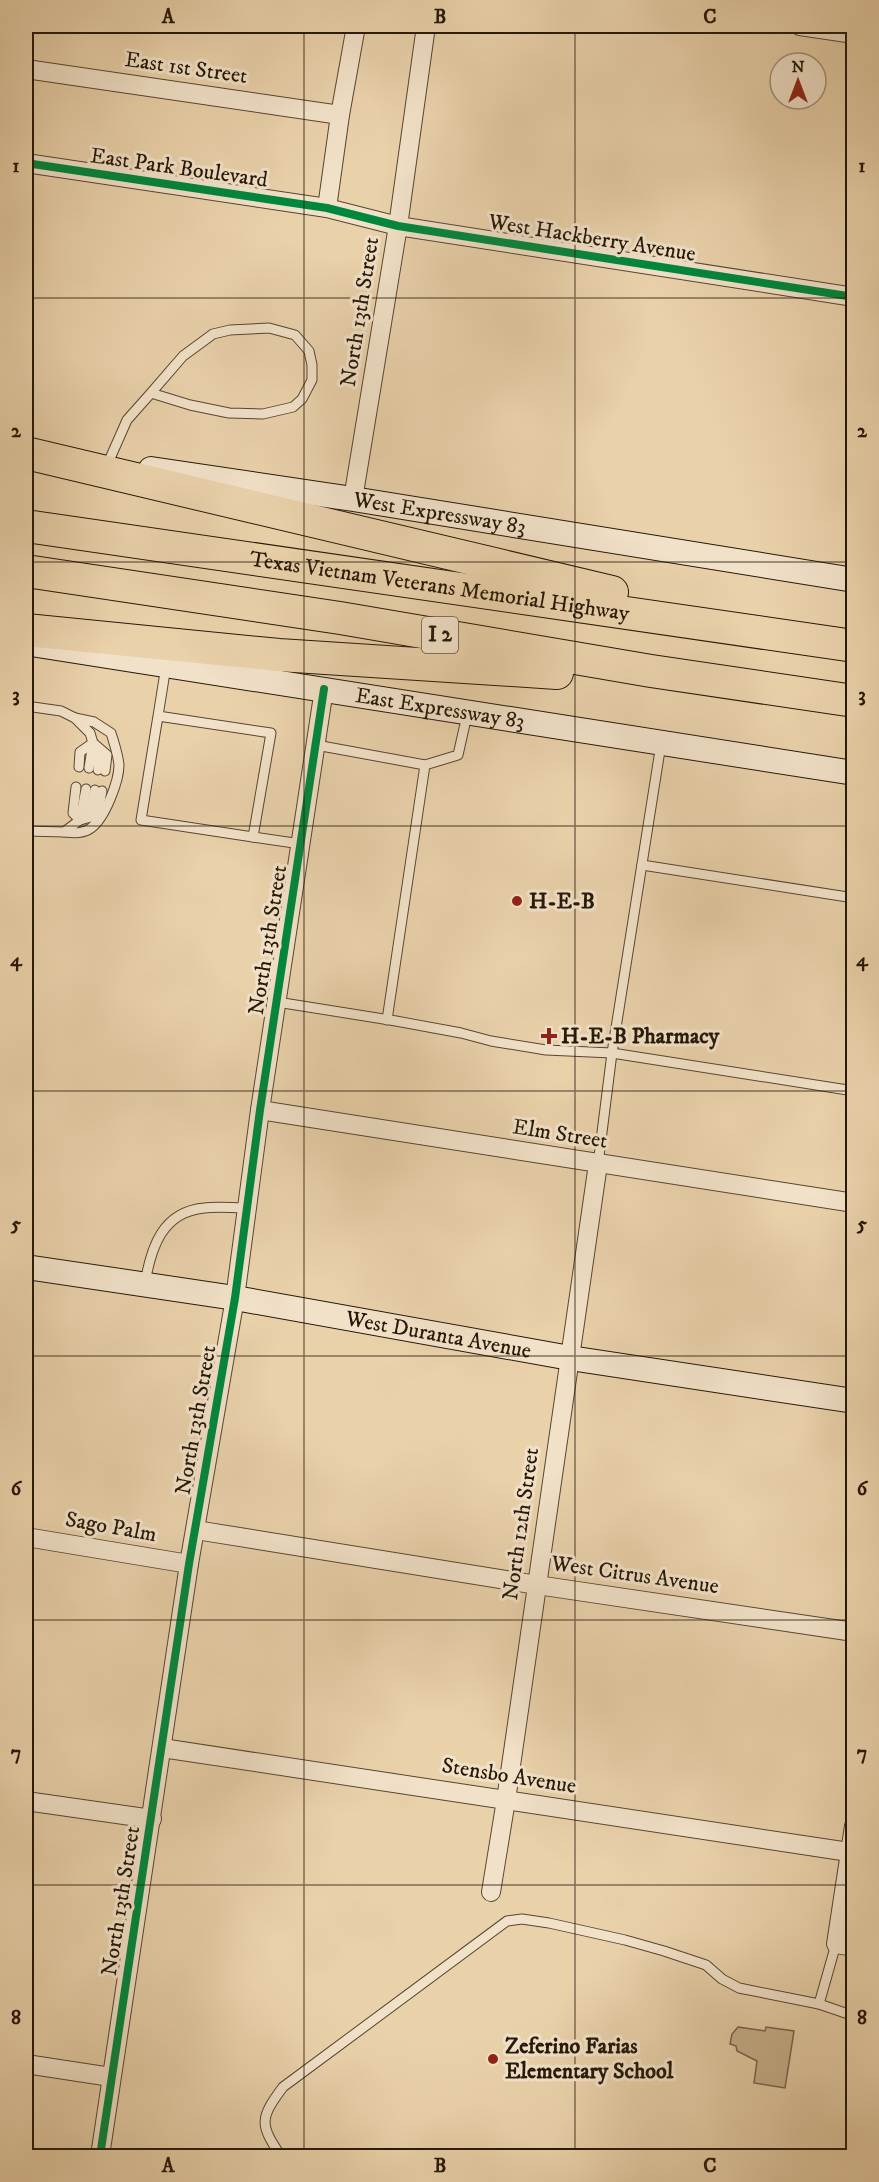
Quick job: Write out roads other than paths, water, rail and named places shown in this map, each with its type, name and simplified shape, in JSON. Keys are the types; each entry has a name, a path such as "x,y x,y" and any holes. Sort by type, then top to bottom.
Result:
{"highway":[{"path":"26,452 811,639"},
{"name":"Texas Vietnam Veterans Memorial Highway","path":"26,526 854,646"},
{"name":"Texas Vietnam Veterans Memorial Highway","path":"26,571 340,618 743,685 854,701"},
{"path":"26,630 279,655 743,685"}],"main road":[{"name":"West Expressway 83","path":"26,452 353,499 854,580"},
{"name":"East Expressway 83","path":"26,644 854,773"},
{"name":"West Duranta Avenue","path":"26,1267 235,1298 570,1358 854,1401"}],"street":[{"path":"327,208 356,26"},
{"name":"North 13th Street","path":"353,499 398,226 426,26"},
{"path":"800,26 854,34"},
{"name":"East 1st Street","path":"26,69 340,115"},
{"name":"East Park Boulevard","path":"26,163 327,208"},
{"name":"West Hackberry Avenue","path":"327,208 398,226 854,297"},
{"name":"North 13th Street","path":"100,2157 189,1564 235,1298 260,1110 324,690"},
{"name":"Elm Street","path":"260,1110 854,1203"},
{"name":"North 12th Street","path":"491,1892 598,1164"},
{"name":"West Citrus Avenue","path":"196,1530 537,1585 854,1632"},
{"name":"Sago Palm","path":"26,1537 189,1564"},
{"name":"Stensbo Avenue","path":"162,1748 849,1852"},
{"path":"26,1801 152,1819"},
{"path":"845,1945 849,1852 854,1826"},
{"path":"26,2064 111,2077"}],"lane":[{"path":"108,463 127,420 183,356 213,333 269,328 295,335 309,351 312,380 302,399 292,407 263,414 229,413 190,405 151,393"},
{"path":"166,666 141,820 301,844"},
{"path":"26,706 62,711 75,718 94,722 111,733 119,766 114,792 100,819 92,827 79,833 26,831"},
{"path":"316,745 425,765 458,755 467,712"},
{"path":"158,716 271,733 254,837"},
{"path":"75,718 90,733 93,742 93,769 107,755 93,742"},
{"path":"598,1164 612,1053 661,744"},
{"path":"387,1020 425,765"},
{"path":"76,787 74,813 80,820"},
{"path":"64,832 80,820 95,816 99,807 94,790 80,820"},
{"path":"642,866 854,898"},
{"path":"277,1002 546,1050 612,1053 854,1091"},
{"path":"145,1285 149,1257 155,1242 176,1218 191,1210 205,1208 246,1208"},
{"path":"281,2157 266,2134 265,2118 266,2110 283,2087 507,1921 522,1919 549,1923 635,1942 706,1965 722,1979 740,1988 819,2004 854,2016"},
{"path":"819,2004 845,1945"}],"place":[{"name":"H-E-B","path":"517,901"},
{"name":"H-E-B Pharmacy","path":"549,1036"},
{"name":"Zeferino Farias Elementary School","path":"493,2059"}]}
